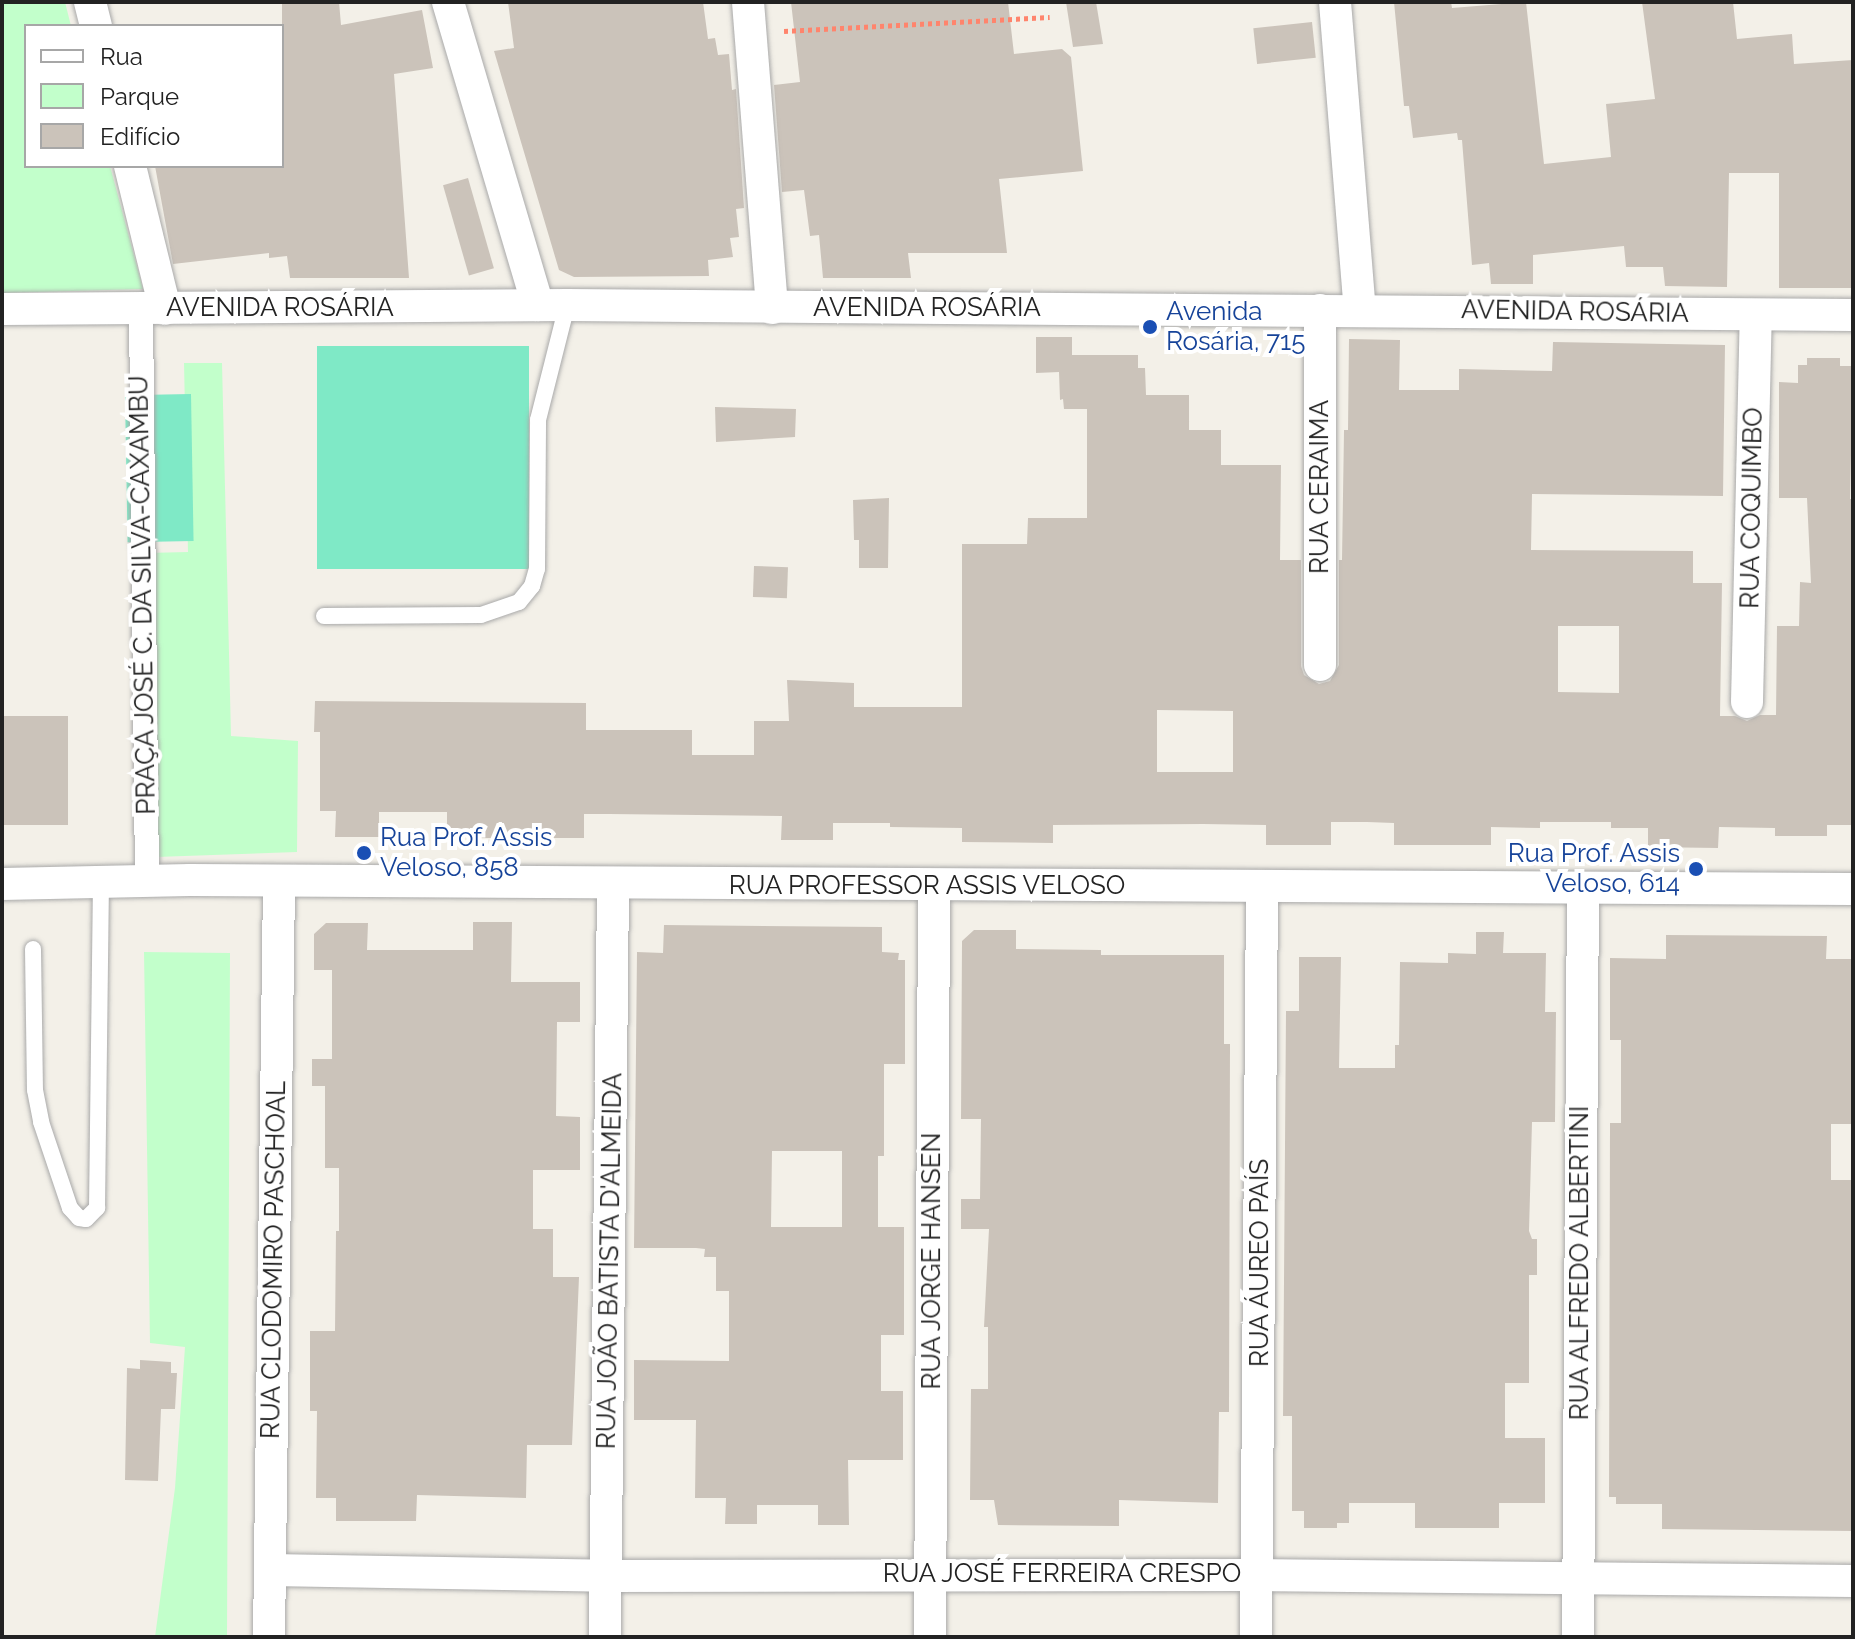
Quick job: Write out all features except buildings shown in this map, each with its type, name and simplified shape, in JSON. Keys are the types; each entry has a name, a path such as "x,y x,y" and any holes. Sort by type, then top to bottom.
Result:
{"street":[{"path":"90,2 96,24"},
{"path":"448,2 553,305"},
{"path":"1335,2 1360,310"},
{"path":"750,18 772,308"},
{"path":"130,168 153,309"},
{"name":"AVENIDA ROSÁRIA","path":"2,309 553,305 1853,315"},
{"name":"PRAÇA JOSÉ C. DA SILVA-CAXAMBU","path":"147,882 153,309"},
{"name":"RUA CERAIMA","path":"1320,310 1320,665"},
{"name":"RUA COQUIMBO","path":"1747,702 1756,315"},
{"name":"RUA PROFESSOR ASSIS VELOSO","path":"2,884 279,882 1853,889"},
{"name":"RUA CLODOMIRO PASCHOAL","path":"269,1637 279,882"},
{"name":"RUA JOÃO BATISTA D'ALMEIDA","path":"605,1637 613,885"},
{"name":"RUA JORGE HANSEN","path":"930,1637 934,886"},
{"name":"RUA ÁUREO PAÍS","path":"1256,1637 1262,888"},
{"name":"RUA ALFREDO ALBERTINI","path":"1578,1637 1583,889"},
{"name":"RUA JOSÉ FERREIRA CRESPO","path":"270,1570 606,1576 1257,1575 1853,1581"}],"lane":[{"path":"324,616 481,615 519,602 532,586 537,569 538,420 553,305"},
{"path":"33,949 35,1090 41,1122 70,1208 79,1218 86,1219 97,1208 101,882"}],"path":[{"path":"750,18 1050,17"}],"green space":[{"path":"2,2 65,2 70,24 24,24 24,168 111,168 143,289 2,293"},
{"path":"317,346 529,346 529,569 317,569"},
{"path":"184,363 222,363 231,736 298,741 297,852 156,857 147,553 188,552"},
{"path":"191,394 194,541 128,542 125,395"},
{"path":"144,952 230,953 227,1637 155,1637 175,1488 185,1347 150,1343"}],"place":[{"name":"Avenida Rosária, 715","path":"1150,327"},
{"name":"Rua Prof. Assis Veloso, 858","path":"364,853"},
{"name":"Rua Prof. Assis Veloso, 614","path":"1696,869"}]}
